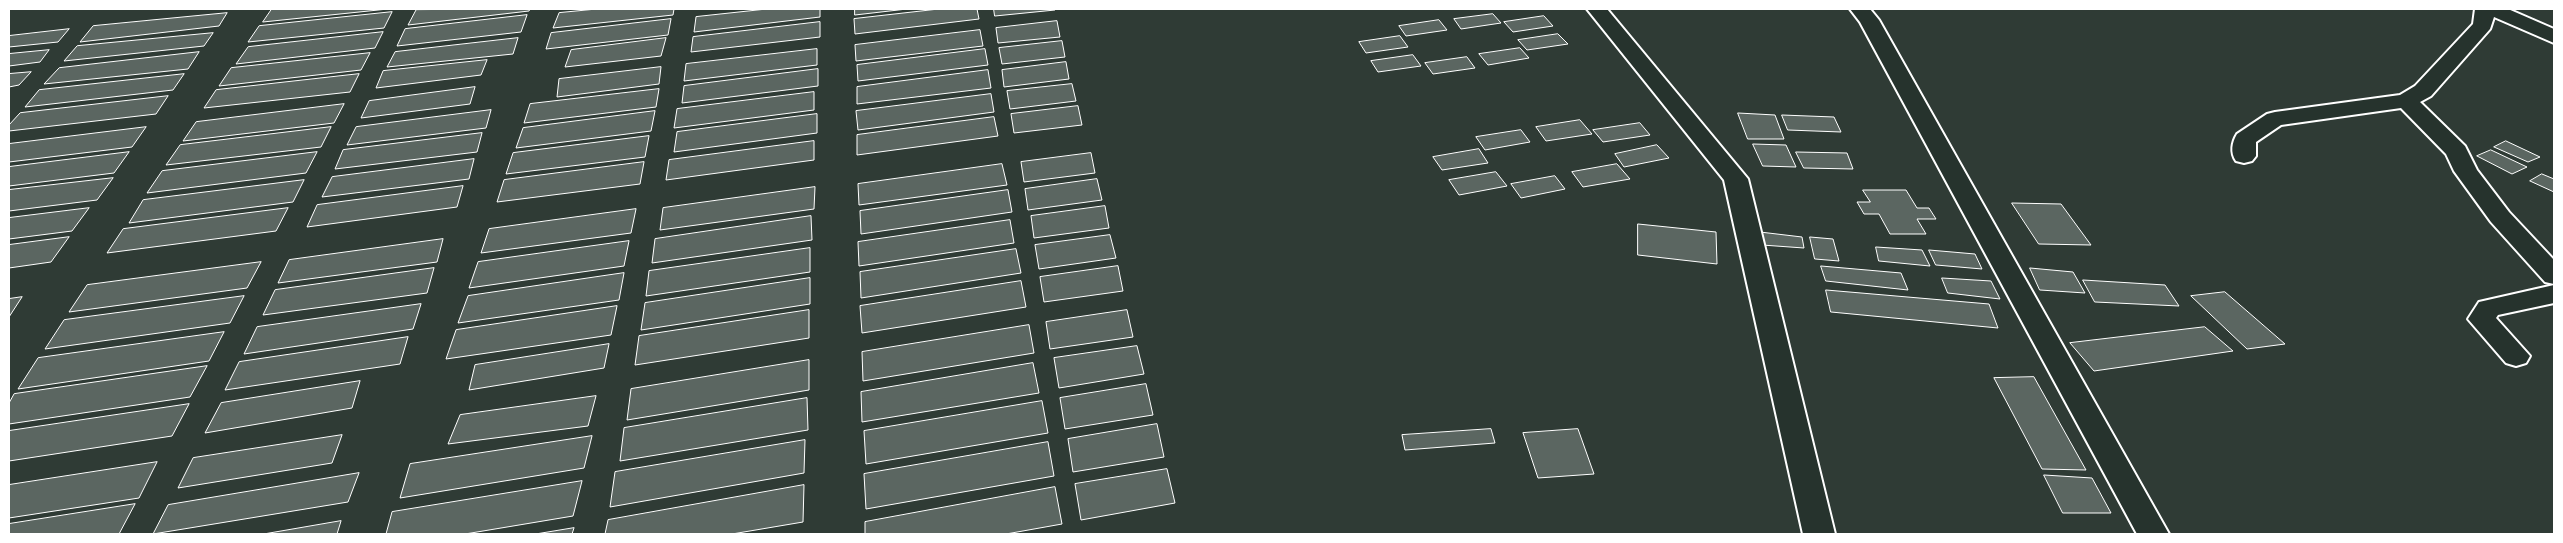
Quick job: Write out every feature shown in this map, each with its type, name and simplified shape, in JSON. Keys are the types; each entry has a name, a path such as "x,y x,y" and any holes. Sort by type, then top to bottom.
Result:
{"street":[{"path":"1597,9 1736,179 1819,534"},
{"path":"1860,9 1869,20 2154,534"},
{"path":"2244,156 2245,138 2275,118 2406,101 2423,91 2483,26 2485,9"},
{"path":"2492,9 2554,37"},
{"path":"2406,101 2456,151 2466,171 2500,217 2554,276"},
{"path":"2516,356 2482,319 2489,308 2554,294"}],"building":[{"path":"272,9 388,9 263,22"},
{"path":"530,9 529,11 408,25 416,10"},
{"path":"597,9 674,9 673,15 553,28 559,13"},
{"path":"767,9 820,9 820,17 694,32 696,17"},
{"path":"855,9 907,9 855,15"},
{"path":"939,9 977,9 979,19 855,34 854,19"},
{"path":"994,9 1055,9 1055,10 995,16"},
{"path":"392,12 384,28 248,42 259,26"},
{"path":"227,13 219,26 80,42 93,26"},
{"path":"1493,14 1501,23 1461,29 1454,19"},
{"path":"527,15 521,32 397,46 405,29"},
{"path":"1544,16 1553,26 1513,32 1504,22"},
{"path":"671,19 668,35 546,49 551,33"},
{"path":"1439,20 1447,30 1406,36 1399,26"},
{"path":"1057,21 1060,37 998,43 996,28"},
{"path":"820,22 820,37 691,52 693,37"},
{"path":"69,29 58,42 9,47 9,36"},
{"path":"980,30 983,46 856,61 855,45"},
{"path":"383,32 375,48 236,64 248,47"},
{"path":"213,33 204,46 64,61 77,46"},
{"path":"1558,34 1568,44 1527,50 1518,40"},
{"path":"1400,36 1408,47 1366,53 1359,42"},
{"path":"518,38 513,54 387,67 395,52"},
{"path":"666,38 661,56 565,67 571,50"},
{"path":"1062,41 1065,57 1002,64 999,48"},
{"path":"1520,48 1529,58 1488,65 1479,54"},
{"path":"817,49 817,65 684,81 686,64"},
{"path":"985,49 988,65 858,81 857,65"},
{"path":"49,50 40,62 9,66 9,54"},
{"path":"199,52 188,69 44,84 59,68"},
{"path":"370,53 361,70 219,86 231,68"},
{"path":"1413,55 1421,66 1378,72 1371,61"},
{"path":"1467,57 1475,68 1433,74 1425,63"},
{"path":"487,60 481,75 376,88 383,71"},
{"path":"1066,62 1069,79 1004,87 1002,70"},
{"path":"661,67 659,84 557,97 559,79"},
{"path":"818,69 818,86 682,103 684,86"},
{"path":"988,70 991,88 857,104 857,87"},
{"path":"31,72 19,85 9,87 9,74"},
{"path":"184,74 173,90 25,107 39,90"},
{"path":"359,74 350,92 204,108 216,90"},
{"path":"1072,84 1076,101 1010,109 1007,91"},
{"path":"475,87 470,104 361,118 369,101"},
{"path":"659,89 656,107 524,123 530,104"},
{"path":"814,92 814,110 674,128 677,109"},
{"path":"991,94 994,112 858,130 856,111"},
{"path":"168,96 156,114 9,131 9,125 20,113"},
{"path":"344,104 334,123 183,141 196,122"},
{"path":"1078,106 1082,125 1014,133 1011,114"},
{"path":"491,110 486,128 347,145 356,127"},
{"path":"655,111 651,131 516,148 523,128"},
{"path":"1738,113 1775,115 1784,139 1748,139"},
{"path":"817,114 817,133 674,152 677,132"},
{"path":"1782,115 1834,117 1841,132 1788,130"},
{"path":"994,117 998,136 857,155 857,135"},
{"path":"1580,120 1592,134 1546,141 1536,127"},
{"path":"1640,123 1650,135 1603,142 1593,130"},
{"path":"146,127 132,147 9,162 9,144"},
{"path":"331,127 321,147 166,165 180,145"},
{"path":"1521,130 1530,142 1485,150 1476,137"},
{"path":"482,133 477,152 335,169 343,150"},
{"path":"649,136 645,157 506,174 513,153"},
{"path":"814,141 814,160 666,180 669,160"},
{"path":"2506,141 2540,157 2528,162 2494,147"},
{"path":"1753,144 1786,145 1796,167 1763,166"},
{"path":"1657,145 1669,158 1624,167 1615,154"},
{"path":"1479,149 1488,163 1442,170 1433,157"},
{"path":"2491,150 2527,167 2512,174 2477,156"},
{"path":"129,152 114,173 9,186 9,167"},
{"path":"317,152 306,173 147,193 162,171"},
{"path":"1796,152 1847,153 1853,169 1804,168"},
{"path":"1091,153 1095,173 1024,182 1021,162"},
{"path":"474,159 469,179 322,197 332,177"},
{"path":"644,162 640,184 497,202 504,180"},
{"path":"1002,164 1007,185 859,205 858,184"},
{"path":"1617,164 1630,179 1583,187 1572,172"},
{"path":"1496,172 1507,186 1459,195 1449,180"},
{"path":"2542,174 2554,179 2554,192 2530,181"},
{"path":"1555,176 1565,189 1521,198 1511,184"},
{"path":"113,178 97,200 9,211 9,190"},
{"path":"1097,179 1102,200 1028,210 1025,189"},
{"path":"304,180 293,202 129,223 143,200"},
{"path":"463,186 457,207 307,227 317,205"},
{"path":"815,187 814,209 660,230 663,208"},
{"path":"1008,190 1012,212 861,234 860,211"},
{"path":"1863,190 1906,190 1917,208 1929,208 1936,219 1917,219 1926,234 1890,234 1879,214 1864,214 1857,202 1870,202"},
{"path":"2012,203 2061,204 2091,245 2039,244"},
{"path":"1105,206 1109,228 1034,238 1031,216"},
{"path":"89,208 72,231 9,239 9,218"},
{"path":"288,208 276,231 107,253 123,229"},
{"path":"636,209 631,233 481,253 489,229"},
{"path":"811,216 812,240 652,263 655,239"},
{"path":"1010,220 1014,243 859,266 858,242"},
{"path":"1638,224 1716,232 1717,264 1638,255"},
{"path":"1760,232 1802,237 1804,248 1762,245"},
{"path":"1110,235 1116,258 1039,269 1035,245"},
{"path":"69,237 51,262 9,268 9,245"},
{"path":"1810,237 1833,239 1839,261 1815,259"},
{"path":"443,239 437,262 278,283 289,260"},
{"path":"629,241 624,266 469,288 478,262"},
{"path":"1876,247 1922,250 1930,266 1879,261"},
{"path":"810,248 810,272 646,296 649,271"},
{"path":"1016,249 1021,273 861,298 860,272"},
{"path":"1929,250 1975,254 1982,269 1936,265"},
{"path":"261,262 247,288 69,312 87,285"},
{"path":"1118,266 1123,291 1044,302 1040,277"},
{"path":"1821,266 1901,273 1908,290 1826,281"},
{"path":"434,268 427,293 263,315 275,290"},
{"path":"2030,268 2073,272 2085,293 2040,290"},
{"path":"624,273 619,300 458,323 468,296"},
{"path":"810,278 810,304 641,330 645,303"},
{"path":"1942,278 1991,281 2000,299 1948,293"},
{"path":"2083,280 2165,285 2179,306 2095,302"},
{"path":"1021,281 1026,307 862,333 860,306"},
{"path":"1826,290 1989,304 1998,328 1831,312"},
{"path":"2225,292 2285,344 2247,349 2191,296"},
{"path":"244,296 230,323 45,349 64,320"},
{"path":"22,297 9,317 9,299"},
{"path":"421,304 413,329 244,354 257,327"},
{"path":"617,306 611,335 446,359 456,330"},
{"path":"809,310 809,338 635,365 639,336"},
{"path":"1127,310 1133,337 1050,349 1046,322"},
{"path":"1029,325 1034,353 863,381 862,352"},
{"path":"2205,327 2233,351 2094,371 2070,343"},
{"path":"224,332 209,361 18,389 38,358"},
{"path":"408,337 400,364 225,390 239,362"},
{"path":"609,344 604,368 469,390 475,365"},
{"path":"1137,346 1144,374 1059,388 1054,358"},
{"path":"809,360 809,390 627,420 631,389"},
{"path":"1033,363 1039,393 862,422 861,392"},
{"path":"207,366 190,397 9,424 9,403 14,394"},
{"path":"2034,377 2086,470 2042,469 1994,378"},
{"path":"360,381 352,408 205,433 221,403"},
{"path":"1146,384 1153,415 1065,429 1060,398"},
{"path":"596,396 588,426 448,444 460,415"},
{"path":"807,398 808,430 620,461 624,428"},
{"path":"1042,401 1048,433 866,464 864,431"},
{"path":"189,404 172,436 9,461 9,431"},
{"path":"1157,424 1164,457 1073,472 1068,439"},
{"path":"1491,429 1495,443 1405,450 1402,435"},
{"path":"1578,429 1594,474 1538,478 1523,433"},
{"path":"342,435 332,463 178,488 193,458"},
{"path":"592,436 584,468 400,498 410,464"},
{"path":"805,440 804,473 610,507 615,472"},
{"path":"1048,442 1054,476 866,509 864,474"},
{"path":"157,462 139,498 9,518 9,485"},
{"path":"1167,469 1175,503 1081,520 1075,484"},
{"path":"359,473 348,502 153,534 168,505"},
{"path":"2044,475 2092,478 2111,513 2063,513"},
{"path":"582,481 573,516 465,534 386,534 392,512"},
{"path":"804,485 803,522 732,534 605,534 608,520"},
{"path":"1055,487 1062,524 1006,534 865,534 865,522"},
{"path":"135,504 119,534 9,534 9,524"},
{"path":"341,521 337,534 264,534"},
{"path":"574,528 572,534 536,534"}]}
